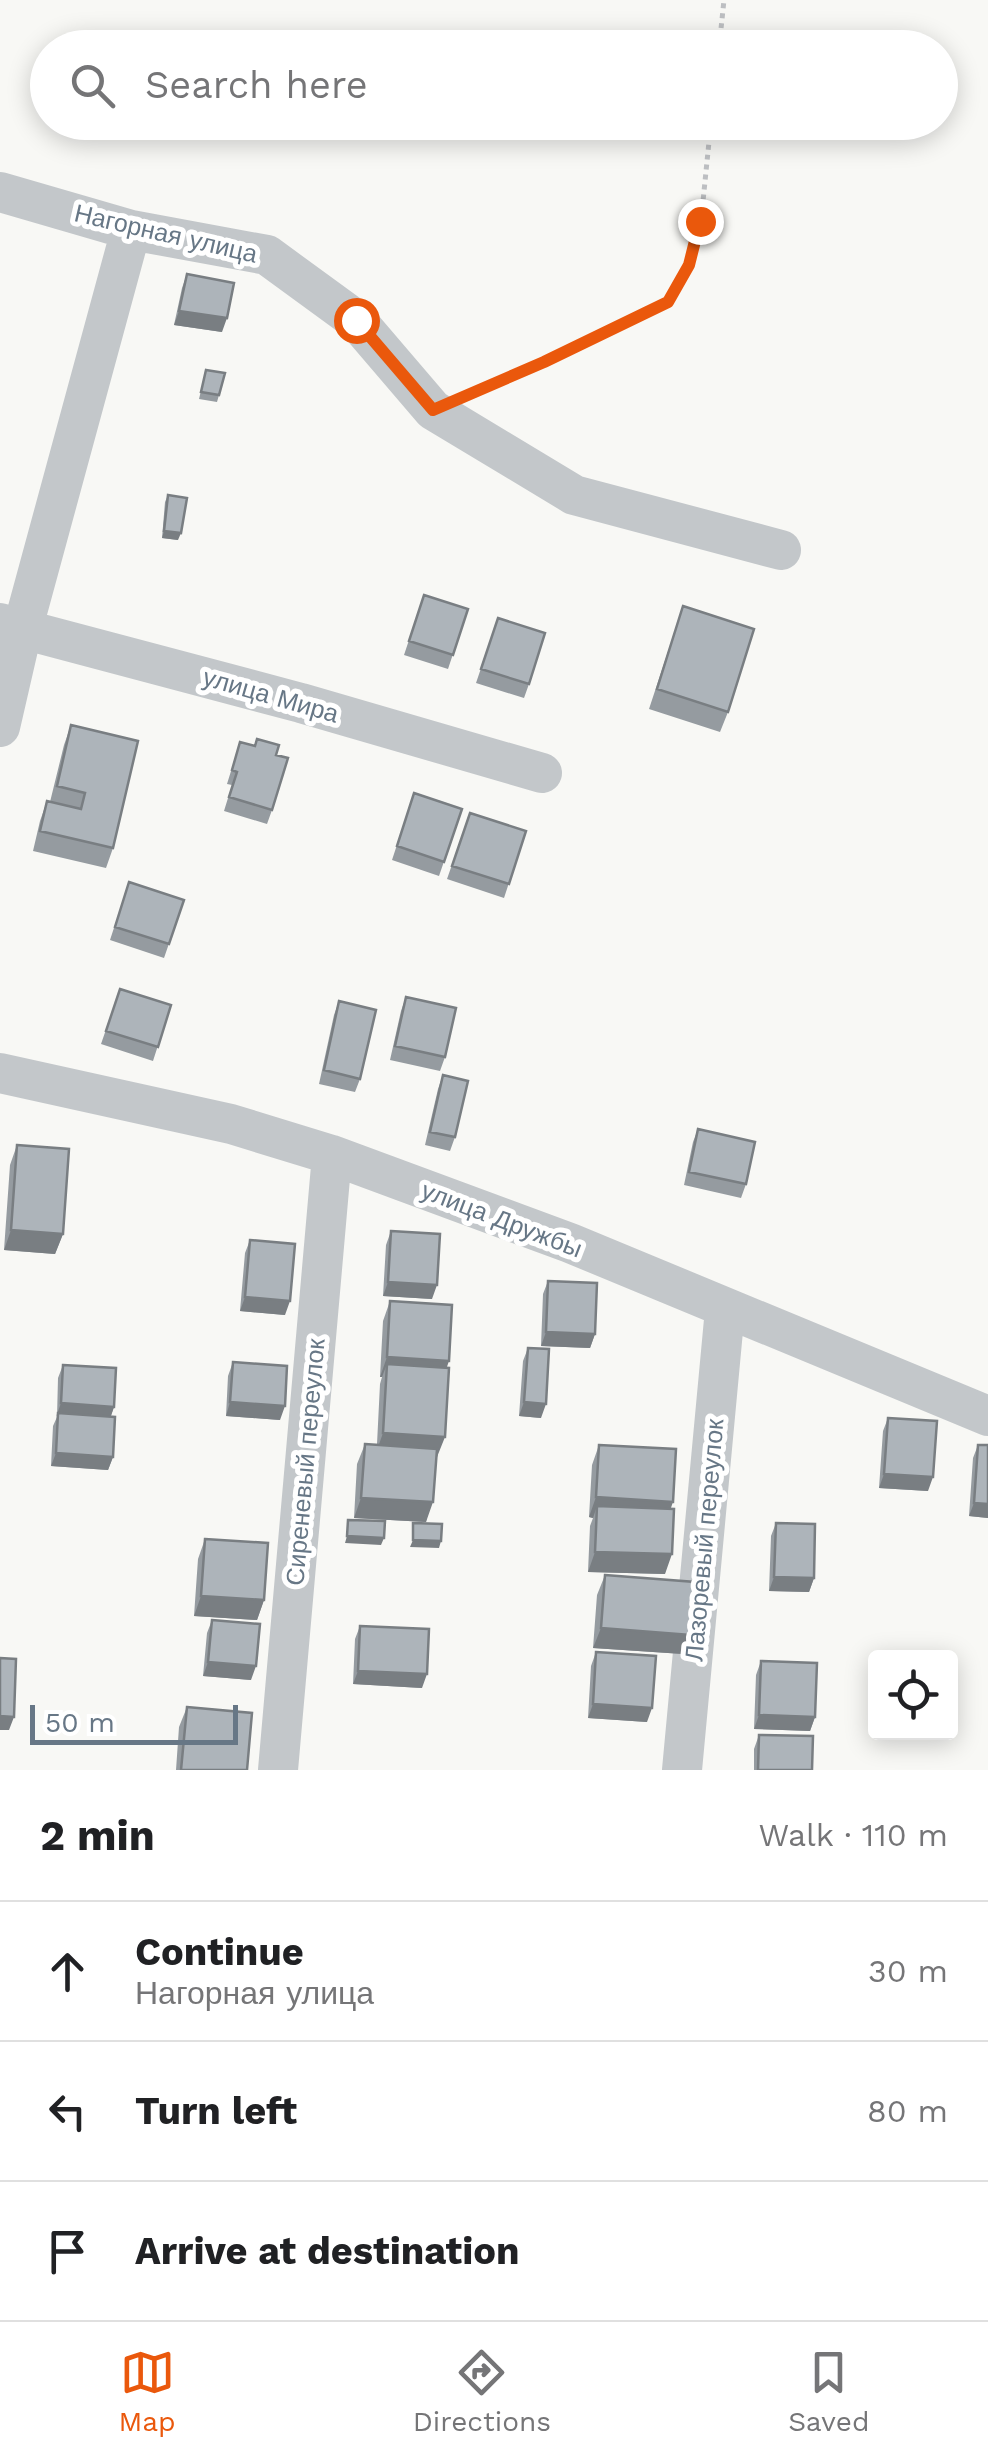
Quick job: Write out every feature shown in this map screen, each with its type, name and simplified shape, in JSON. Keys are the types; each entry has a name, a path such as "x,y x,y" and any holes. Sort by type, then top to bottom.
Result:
{"street":[{"name":"Нагорная улица","path":"0,192 132,230 266,255 356,320 433,410 574,495 782,550"},
{"path":"0,728 11,625 132,230"},
{"name":"улица Мира","path":"11,625 542,773"},
{"name":"улица Дружбы","path":"0,1073 231,1124 332,1155 570,1243 988,1416"},
{"name":"Сиреневый переулок","path":"278,1770 332,1155"},
{"name":"Лазоревый переулок","path":"682,1770 725,1310"}],"path":[{"path":"720,30 724,0"},
{"path":"433,410 668,302 689,265 700,221 709,140"}],"building":[{"path":"187,274 234,283 227,318 179,311"},
{"path":"206,370 225,373 219,395 201,392"},
{"path":"168,495 187,498 181,533 164,531"},
{"path":"424,595 468,609 453,655 409,641"},
{"path":"683,606 754,629 728,712 657,689"},
{"path":"498,618 545,633 529,684 481,669"},
{"path":"71,725 138,741 113,848 40,831 47,801 81,809 85,793 57,786"},
{"path":"257,739 279,745 276,755 288,758 272,810 229,797 240,742 255,746"},
{"path":"414,793 462,809 444,862 397,846"},
{"path":"470,813 526,831 509,884 452,866"},
{"path":"129,882 184,900 169,944 115,927"},
{"path":"120,989 171,1005 158,1047 106,1031"},
{"path":"406,997 456,1008 445,1057 395,1046"},
{"path":"339,1001 376,1010 360,1079 324,1070"},
{"path":"443,1075 468,1081 455,1137 430,1132"},
{"path":"698,1129 755,1142 746,1184 689,1172"},
{"path":"17,1145 69,1149 63,1234 11,1230"},
{"path":"391,1231 440,1234 437,1285 388,1282"},
{"path":"250,1240 295,1244 290,1301 245,1297"},
{"path":"548,1281 597,1283 595,1334 546,1332"},
{"path":"390,1301 452,1305 449,1361 387,1357"},
{"path":"528,1348 549,1349 546,1404 524,1402"},
{"path":"233,1362 287,1366 285,1406 230,1402"},
{"path":"387,1364 449,1368 445,1437 383,1433"},
{"path":"63,1365 116,1368 114,1407 61,1403"},
{"path":"58,1413 115,1417 113,1457 56,1453"},
{"path":"888,1418 937,1421 933,1477 884,1474"},
{"path":"365,1444 437,1449 433,1502 361,1498"},
{"path":"599,1445 676,1449 673,1502 596,1497"},
{"path":"978,1445 988,1445 988,1504 974,1503"},
{"path":"597,1506 674,1509 672,1554 595,1552"},
{"path":"348,1520 385,1521 384,1538 347,1536"},
{"path":"413,1523 442,1524 441,1541 413,1540"},
{"path":"776,1523 815,1524 814,1578 774,1577"},
{"path":"205,1539 268,1543 264,1600 201,1596"},
{"path":"605,1575 695,1582 691,1635 601,1628"},
{"path":"212,1620 260,1624 256,1666 208,1662"},
{"path":"360,1626 429,1629 427,1674 358,1671"},
{"path":"596,1652 656,1656 652,1708 593,1704"},
{"path":"0,1658 16,1659 14,1717 0,1716"},
{"path":"761,1661 817,1663 815,1717 759,1715"},
{"path":"187,1707 252,1713 247,1770 181,1770"},
{"path":"759,1735 813,1736 812,1770 758,1770"}],"route":[{"path":"356,320 433,410 668,302 689,265 700,221"}]}
